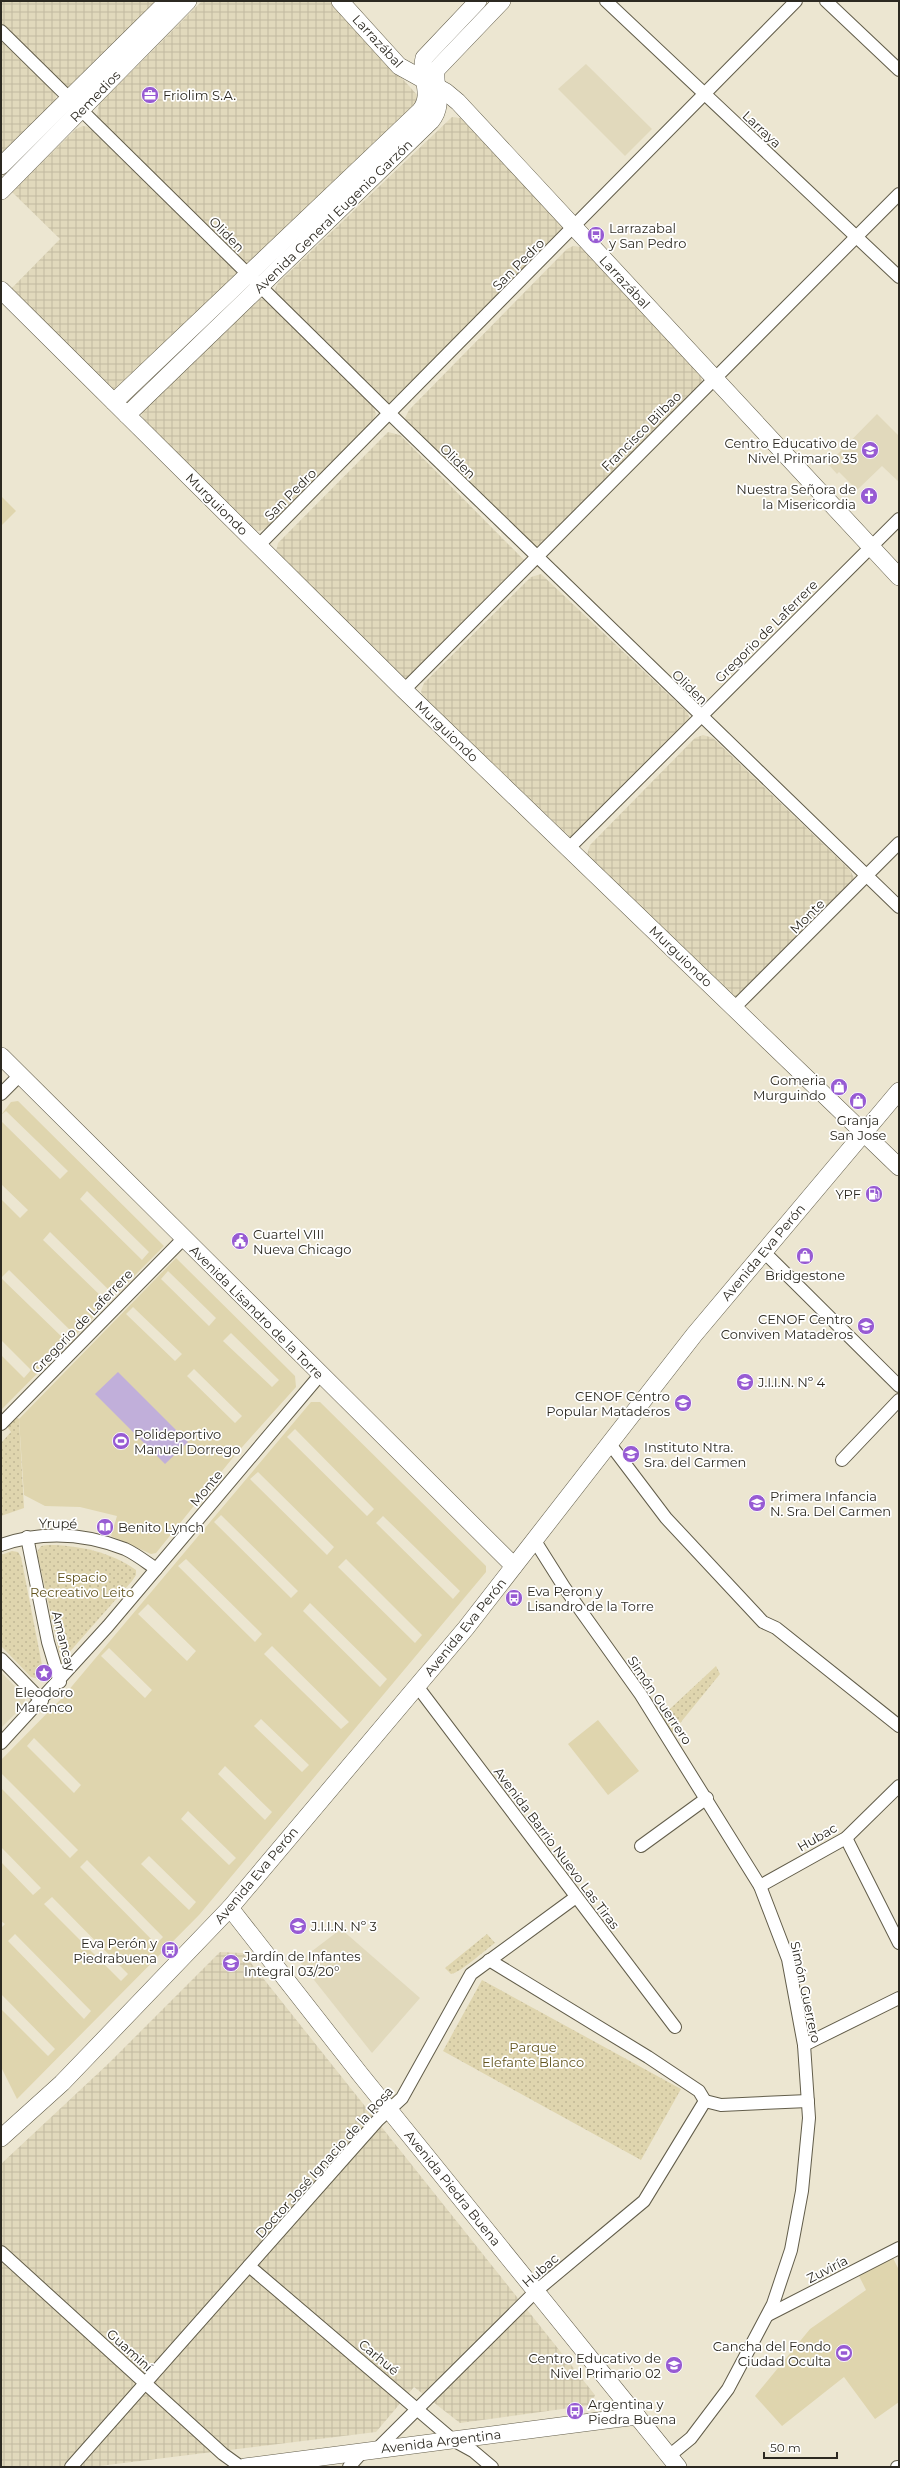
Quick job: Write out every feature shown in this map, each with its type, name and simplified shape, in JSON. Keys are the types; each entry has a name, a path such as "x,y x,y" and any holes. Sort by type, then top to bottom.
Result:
{"street":[{"name":"Remedios","path":"1,166 168,1"},
{"name":"Remedios","path":"1,191 82,111 188,1"},
{"name":"Larrazábal","path":"340,1 399,66 431,84 458,102 899,577"},
{"name":"Avenida General Eugenio Garzón","path":"127,415 431,121 436,114 440,100 422,68 424,58 478,1"},
{"name":"Avenida General Eugenio Garzón","path":"114,402 420,111 425,104 427,92 436,70 502,1"},
{"name":"Larraya","path":"606,1 899,276"},
{"name":"San Pedro","path":"259,545 796,1"},
{"path":"826,1 899,70"},
{"name":"Oliden","path":"1,31 69,100 261,286 389,413 701,717 899,907"},
{"name":"Francisco Bilbao","path":"404,690 536,556 899,194"},
{"name":"Murguiondo","path":"1,290 404,690 899,1167"},
{"name":"Gregorio de Laferrere","path":"569,848 899,519"},
{"name":"Monte","path":"734,1008 899,843"},
{"name":"Avenida Lisandro de la Torre","path":"1,1056 320,1375 514,1566"},
{"path":"1,1094 20,1075"},
{"name":"Avenida Eva Perón","path":"2,2134 62,2083 230,1908 417,1686 535,1541 694,1335 899,1091"},
{"name":"Gregorio de Laferrere","path":"1,1424 184,1238"},
{"path":"764,1251 899,1386"},
{"name":"Monte","path":"1,1743 60,1682 320,1375"},
{"path":"842,1460 899,1400"},
{"path":"610,1444 666,1518 764,1622 776,1628 899,1726"},
{"name":"Yrupé","path":"1,1545 27,1537 60,1535 94,1539 126,1550 156,1569"},
{"name":"Amancay","path":"27,1537 48,1642 60,1682"},
{"name":"Simón Guerrero","path":"535,1541 564,1587 641,1695 707,1798 760,1886 788,1959 804,2045 809,2118 800,2203 791,2250 768,2315 728,2389 710,2415 673,2462"},
{"path":"1,1659 42,1701"},
{"name":"Avenida Barrio Nuevo Las Tiras","path":"417,1686 675,2027"},
{"name":"Hubac","path":"760,1886 846,1838 899,1786"},
{"path":"641,1846 707,1798"},
{"path":"846,1838 899,1943"},
{"name":"Doctor José Ignacio de la Rosa","path":"71,2467 378,2120 402,2098 471,1974 576,1897"},
{"name":"Avenida Piedra Buena","path":"230,1908 673,2462"},
{"path":"489,1960 648,2057 700,2091 705,2101 721,2105 808,2101"},
{"path":"804,2045 899,1998"},
{"name":"Hubac","path":"349,2467 418,2408 536,2291 644,2201 705,2101"},
{"name":"Zuviría","path":"768,2315 899,2248"},
{"name":"Guaminí","path":"1,2252 223,2454 241,2467"},
{"name":"Carhué","path":"249,2266 418,2408 453,2440 473,2451 492,2467"},
{"name":"Avenida Argentina","path":"245,2467 371,2449 637,2416"}],"shaded area":[{"path":"1,1 166,1 68,89 1,24"},
{"path":"202,1 332,1 419,97 420,102 246,265 98,118 97,115 99,104"},
{"path":"1,38 53,89 56,102 1,159"},
{"path":"586,64 652,129 625,156 558,89"},
{"path":"452,117 461,118 562,226 563,231 393,404 389,404 386,403 276,295 275,289 278,283"},
{"path":"83,126 89,127 233,267 236,273 236,276 124,388 113,391 10,290 60,239 12,192 76,129"},
{"path":"573,246 581,247 700,374 703,384 537,549 406,421 405,418 409,410 567,249"},
{"path":"260,299 266,300 373,405 376,414 373,422 267,528 255,531 144,421 141,413"},
{"name":"Centro Educativo de Nivel Primario 35","path":"877,414 899,436 899,482 882,466 857,490 839,472 837,474 828,464"},
{"path":"388,432 400,435 524,560 525,564 407,680 403,679 276,552 278,543"},
{"path":"541,574 687,712 690,719 571,838 423,697 421,691 424,683 531,577"},
{"path":"703,735 713,738 850,870 855,881 737,999 587,855 590,845 695,738"},
{"path":"118,1372 188,1442 165,1464 95,1394"},
{"path":"1,1672 25,1697 25,1704 1,1728"},
{"path":"341,1929 420,1998 372,2053 299,1961"},
{"path":"220,1952 243,1953 595,2395 591,2405 460,2423 414,2387 376,2432 91,2467 1,2467 1,2164 109,2063"}],"green space":[{"path":"1,496 16,511 1,526"},
{"path":"18,1101 164,1246 1,1410 1,1355 24,1378 31,1370 1,1340 1,1278 1,1199 20,1218 28,1210 1,1184 1,1121 60,1179 68,1171 6,1111 1,1115 11,1102","holes":["87,1191 149,1252 142,1260 80,1199","50,1232 112,1293 105,1300 43,1240","9,1270 71,1331 63,1338 1,1278"]},
{"name":"Polideportivo Manuel Dorrego","path":"176,1258 295,1376 296,1387 235,1455 156,1553 151,1554 111,1536 117,1516 80,1507 45,1506 24,1495 19,1419","holes":["168,1271 216,1318 209,1326 161,1279","133,1307 182,1354 175,1361 126,1314","231,1333 279,1380 272,1387 223,1341","194,1369 242,1416 235,1423 187,1376"]},
{"path":"311,1402 320,1402 486,1566 486,1572 199,1915 17,2099 1,2067 1,2009 48,2056 55,2049 1,1994 1,1928 5,1924 1,1921 1,1862 33,1895 41,1888 1,1847 1,1788 70,1858 78,1850 1,1773 1,1760 62,1698","holes":["295,1429 374,1509 367,1516 287,1437","258,1472 334,1547 327,1555 250,1479","221,1515 298,1591 291,1598 214,1522","383,1516 460,1591 453,1599 376,1523","186,1559 262,1634 255,1642 178,1566","346,1559 422,1635 415,1643 338,1567","310,1603 387,1679 380,1687 303,1611","148,1604 196,1651 187,1661 138,1614","272,1646 349,1722 341,1729 264,1654","109,1648 152,1690 145,1698 101,1656","261,1719 309,1765 302,1772 254,1726","34,1738 81,1785 74,1793 27,1746","225,1766 272,1812 265,1820 218,1774","188,1811 236,1858 229,1865 181,1819","149,1856 196,1902 189,1910 141,1864","87,1860 163,1937 156,1944 80,1867","52,1897 128,1974 121,1981 44,1904","15,1934 91,2011 84,2019 8,1941"]},
{"path":"14,1417 19,1419 24,1508 1,1516 1,1443 11,1432 6,1425"},
{"name":"Espacio Recreativo Leito","path":"41,1546 71,1546 105,1554 116,1558 136,1570 136,1575 132,1581 66,1656 59,1652 37,1552"},
{"path":"12,1551 18,1552 21,1557 43,1670 42,1674 35,1678 31,1677 1,1646 1,1555"},
{"path":"716,1666 720,1674 668,1738 657,1721"},
{"path":"598,1720 639,1771 608,1795 568,1744"},
{"path":"487,1934 495,1943 455,1973 451,1974 445,1968"},
{"name":"Parque Elefante Blanco","path":"482,1980 681,2089 641,2160 443,2051"},
{"name":"Cancha del Fondo Ciudad Oculta","path":"890,2252 899,2270 899,2402 875,2419 844,2377 782,2426 755,2396 810,2329 866,2290 856,2270"}],"place":[{"name":"Friolim S.A.","path":"150,95"},
{"name":"Larrazabal y San Pedro","path":"596,235"},
{"name":"Centro Educativo de Nivel Primario 35","path":"870,450"},
{"name":"Nuestra Señora de la Misericordia","path":"869,496"},
{"name":"Gomeria Murguindo","path":"839,1087"},
{"name":"Granja San Jose","path":"858,1101"},
{"name":"YPF","path":"874,1194"},
{"name":"Cuartel VIII Nueva Chicago","path":"240,1241"},
{"name":"Bridgestone","path":"805,1256"},
{"name":"CENOF Centro Conviven Mataderos","path":"866,1326"},
{"name":"J.I.I.N. Nº 4","path":"745,1382"},
{"name":"CENOF Centro Popular Mataderos","path":"683,1403"},
{"name":"Polideportivo Manuel Dorrego","path":"121,1441"},
{"name":"Instituto Ntra. Sra. del Carmen","path":"631,1454"},
{"name":"Primera Infancia N. Sra. Del Carmen","path":"757,1503"},
{"name":"Benito Lynch","path":"105,1527"},
{"name":"Eva Peron y Lisandro de la Torre","path":"514,1598"},
{"name":"Eleodoro Marenco","path":"44,1673"},
{"name":"J.I.I.N. Nº 3","path":"298,1926"},
{"name":"Eva Perón y Piedrabuena","path":"170,1950"},
{"name":"Jardín de Infantes Integral 03/20°","path":"231,1963"},
{"name":"Cancha del Fondo Ciudad Oculta","path":"844,2353"},
{"name":"Centro Educativo de Nivel Primario 02","path":"674,2365"},
{"name":"Argentina y Piedra Buena","path":"575,2411"}]}
